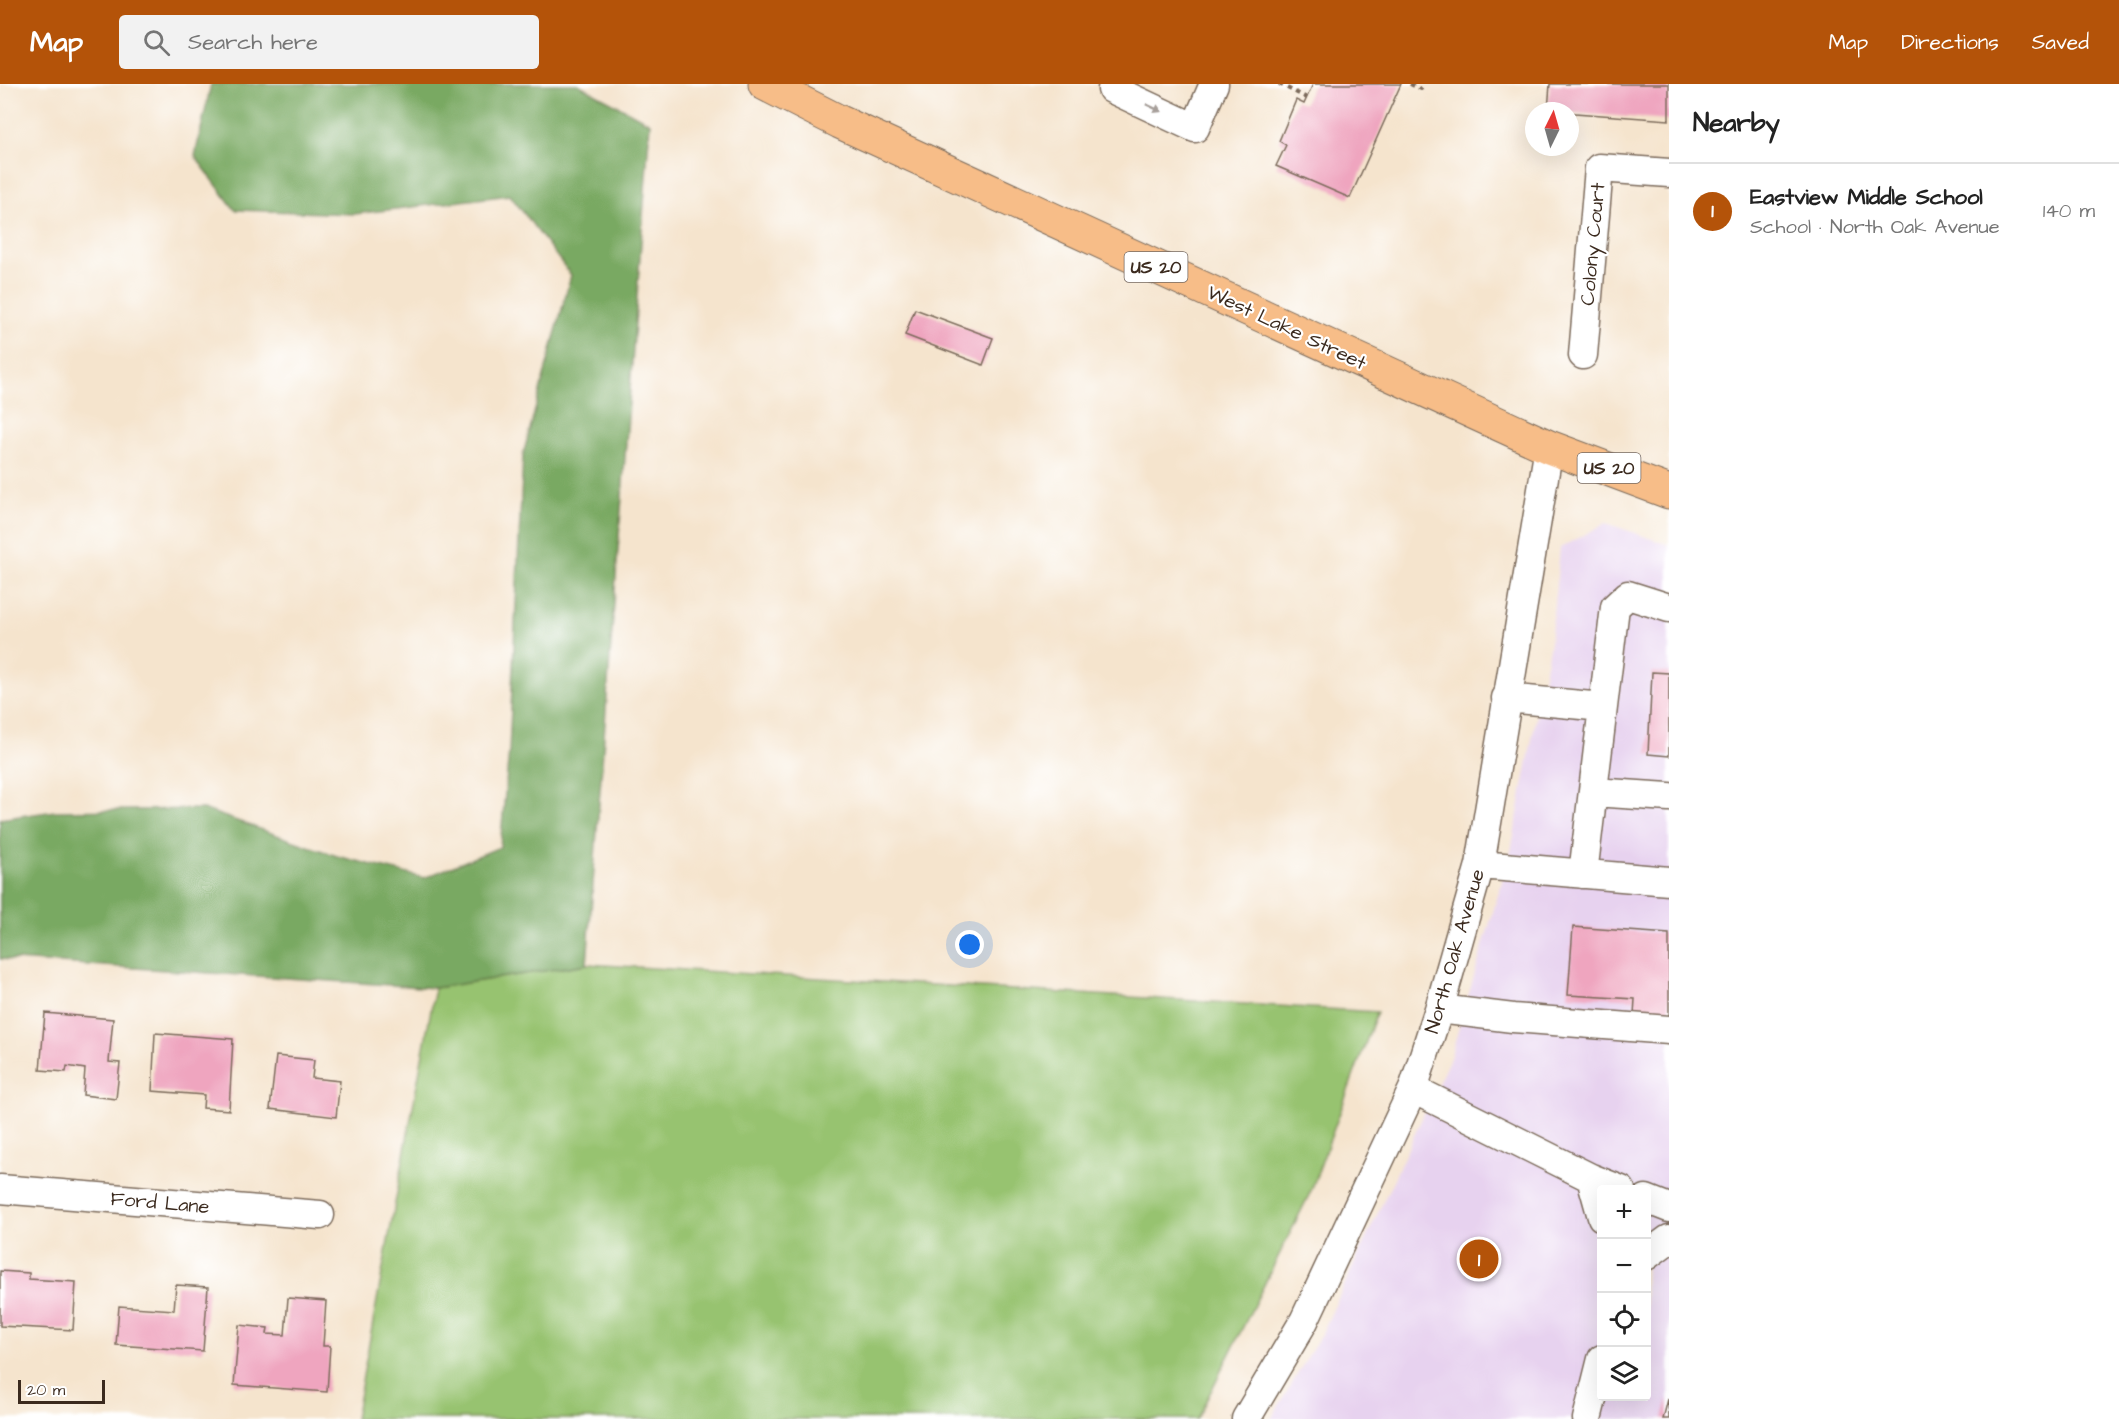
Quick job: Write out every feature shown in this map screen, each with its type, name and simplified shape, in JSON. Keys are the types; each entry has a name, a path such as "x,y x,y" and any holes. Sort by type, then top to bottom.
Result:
{"highway":[{"name":"West Lake Street","path":"765,84 840,122 1549,447"},
{"name":"US 20","path":"1549,447 1669,492"}],"street":[{"path":"1114,84 1112,89 1195,128 1214,84"},
{"name":"Colony Court","path":"1583,355 1599,168 1669,173"},
{"name":"North Oak Avenue","path":"1246,1419 1304,1321 1413,1089 1439,1008 1480,865 1549,447"},
{"path":"1583,874 1615,607 1628,595 1669,608"},
{"path":"1506,698 1603,707"},
{"path":"1593,792 1669,797"},
{"path":"1480,865 1669,881"},
{"path":"1439,1008 1513,1018 1669,1030"},
{"path":"1413,1089 1608,1185"},
{"path":"1591,1178 1597,1199"},
{"name":"Ford Lane","path":"0,1189 320,1215"},
{"path":"1651,1201 1669,1208"},
{"path":"1651,1253 1669,1239"},
{"path":"1587,1419 1597,1379"}],"path":[{"path":"1279,84 1307,98"},
{"path":"1410,84 1421,89 1424,84"}],"shaded area":[{"path":"1606,523 1669,545 1669,1419 1271,1419 1324,1329 1450,1058 1511,851 1550,643 1560,548"}],"green space":[{"path":"211,84 578,84 650,123 587,964 435,988 0,959 0,819 55,811 203,809 337,856 424,878 500,847 509,751 523,455 571,275 510,195 355,214 235,210 195,156"},
{"path":"587,964 1377,1012 1311,1191 1197,1419 355,1419 435,988"}],"building":[{"path":"1313,84 1401,84 1350,198 1276,166 1286,145 1279,141 1296,100 1304,104"},
{"path":"1550,84 1669,84 1669,120 1579,113 1579,102 1549,102"},
{"path":"915,309 993,338 983,365 905,335"},
{"path":"1652,672 1669,673 1669,756 1648,754"},
{"path":"1573,927 1669,934 1669,1018 1634,1015 1635,999 1568,995"},
{"path":"45,1013 113,1019 109,1062 120,1063 116,1099 83,1095 85,1069 67,1066 66,1072 40,1070"},
{"path":"155,1033 233,1039 229,1110 203,1108 204,1095 152,1091"},
{"path":"276,1056 314,1060 312,1078 340,1081 336,1117 270,1109"},
{"path":"0,1271 29,1273 29,1279 76,1282 73,1330 0,1326"},
{"path":"176,1285 208,1287 203,1351 116,1345 119,1306 174,1310"},
{"path":"288,1298 326,1301 323,1346 330,1346 327,1392 234,1385 239,1325 268,1328 267,1334 285,1335"},
{"path":"1668,1399 1669,1419 1663,1419"}],"place":[{"name":"Eastview Middle School","path":"1479,1259"}]}
